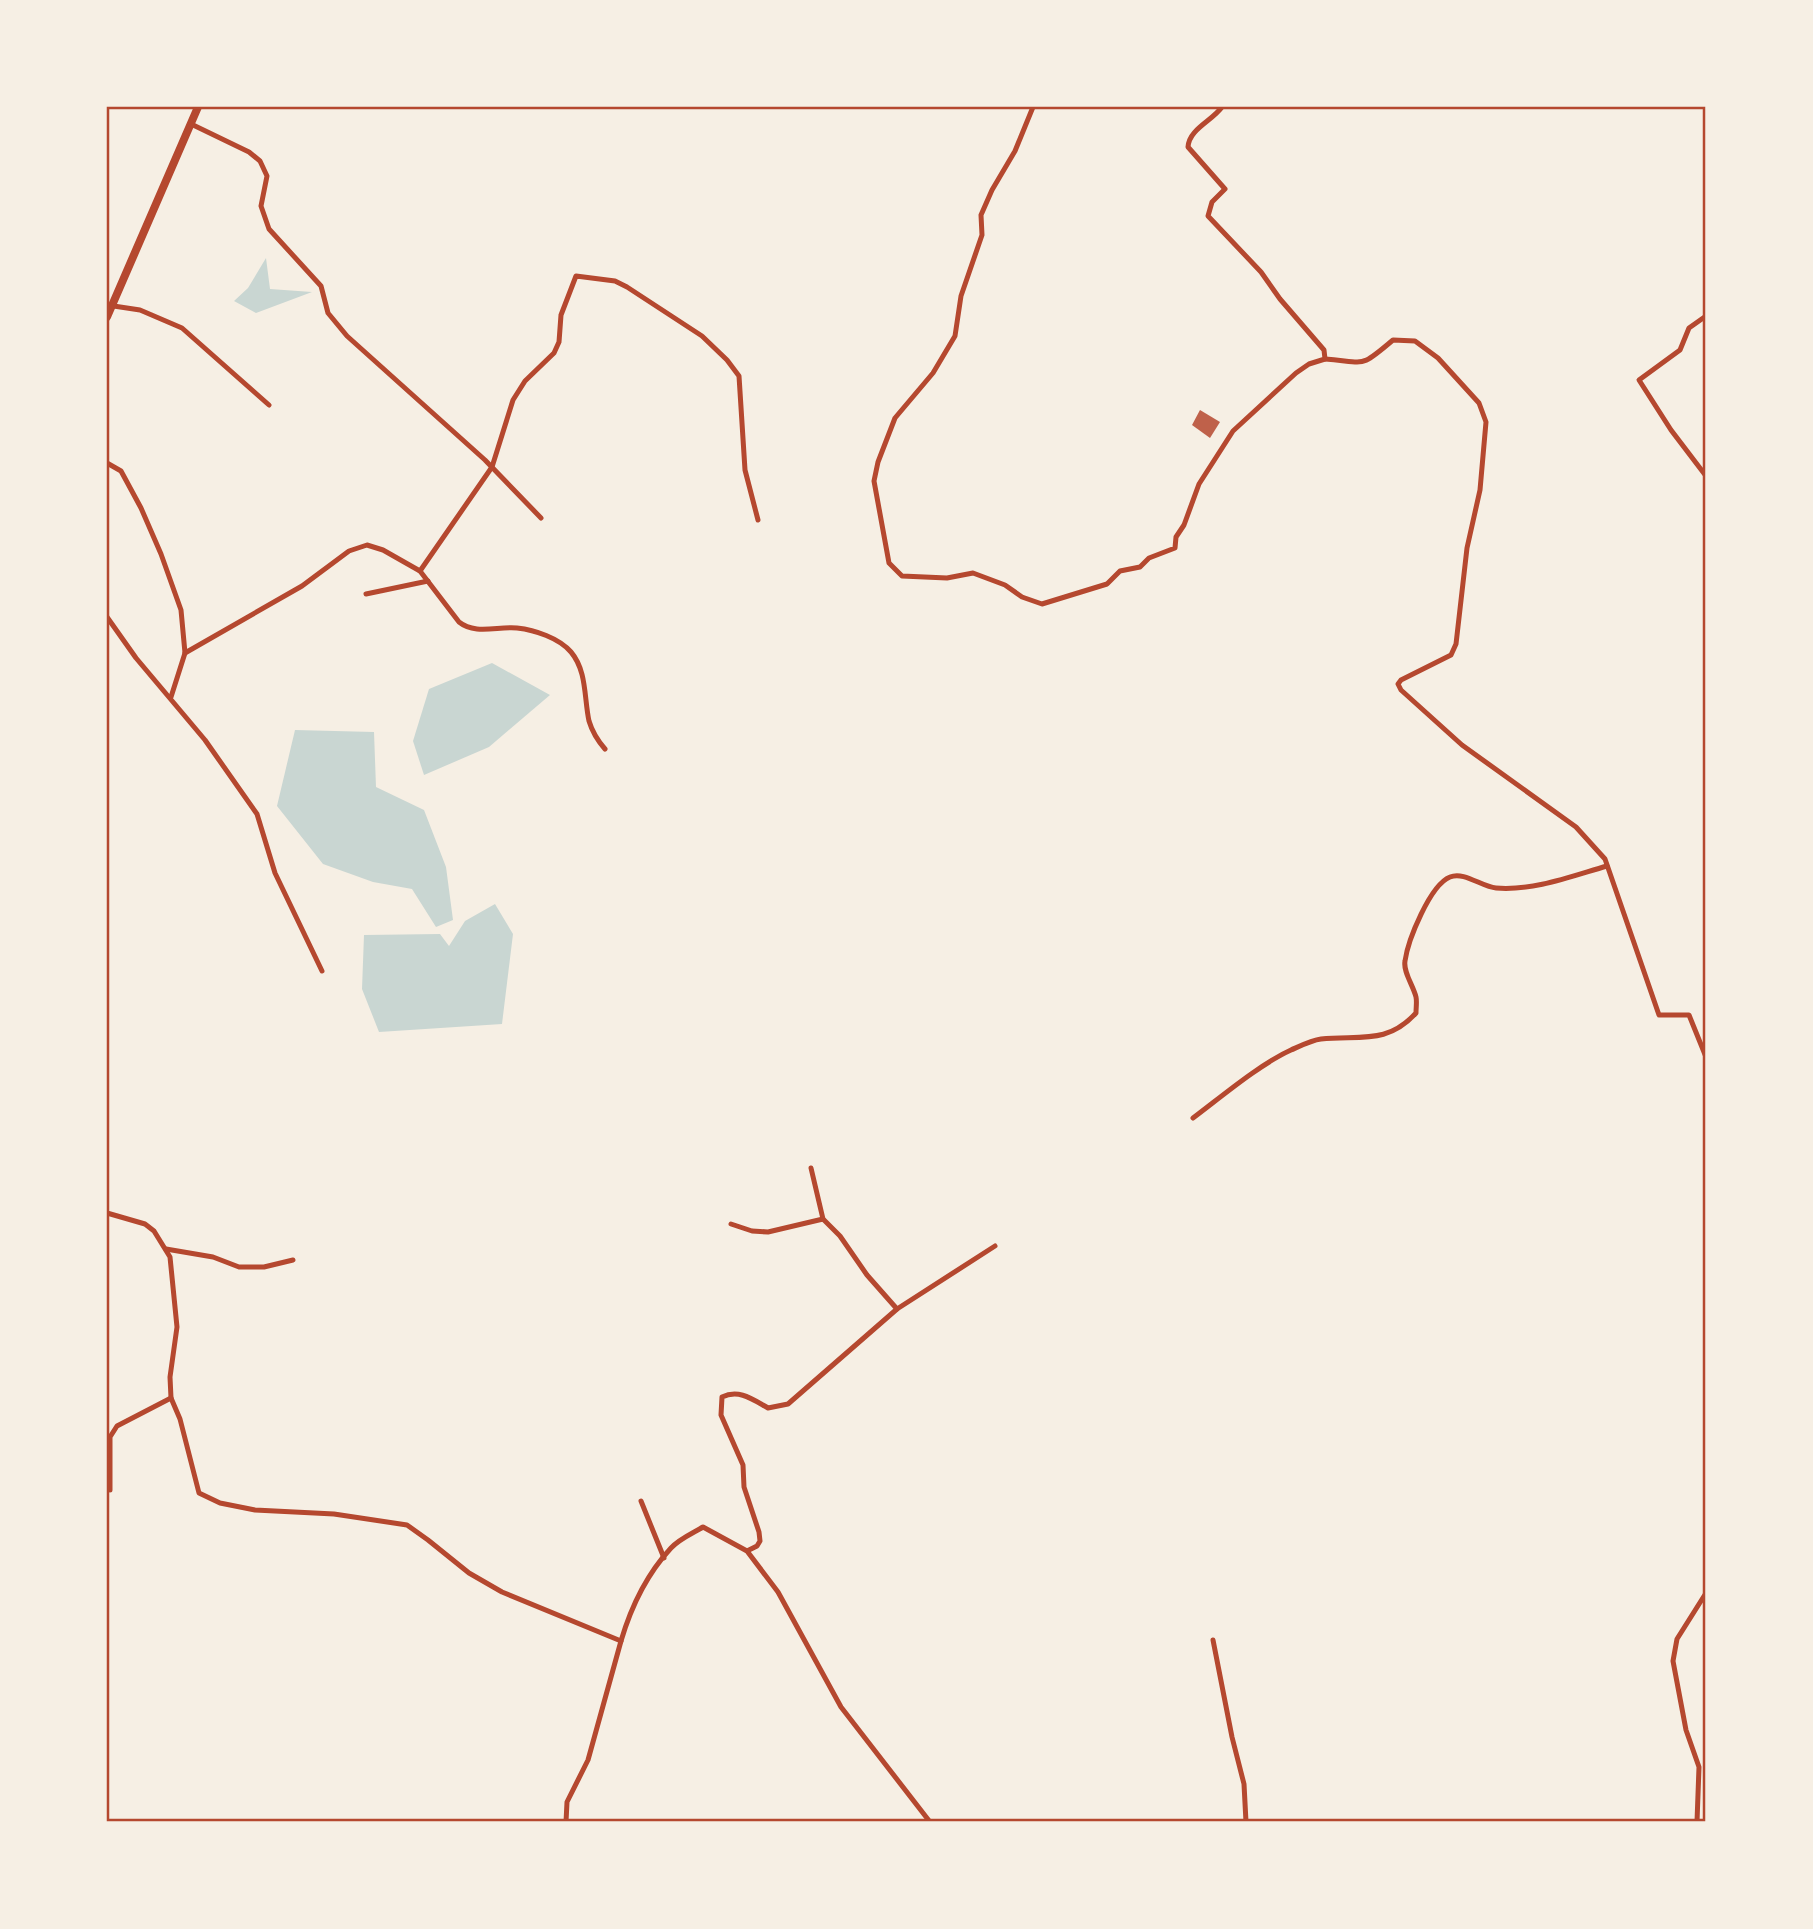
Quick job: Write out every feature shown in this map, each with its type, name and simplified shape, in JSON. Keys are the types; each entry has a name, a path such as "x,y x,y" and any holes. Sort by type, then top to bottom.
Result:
{"highway":[{"path":"107,317 109,306 198,107"}],"street":[{"path":"1033,107 1015,151 981,215 982,235 961,296 955,336 933,373 895,418 878,462 874,481 889,563 902,576 947,578 973,573 1005,585 1022,597 1042,604 1107,584 1119,571 1140,567 1149,558 1175,548 1176,537 1184,525 1199,484 1233,431 1296,373 1309,364 1325,359 1359,364 1369,361 1393,340 1415,341 1438,358 1479,402 1486,422 1480,490 1466,548 1456,644 1451,655 1398,684 1401,690 1462,745 1576,827 1605,859 1659,1015 1689,1015 1706,1057"},
{"path":"1222,107 1196,130 1187,142 1188,147 1225,189 1212,202 1208,216 1261,272 1289,310 1324,349 1325,359"},
{"path":"191,124 250,152 260,161 267,176 261,206 269,229 321,286 328,313 347,336 492,467 541,518"},
{"path":"420,571 492,467 513,400 525,381 554,353 559,342 561,315 576,276 615,281 702,336 739,376 745,470 758,520"},
{"path":"109,306 140,310 182,328 269,405"},
{"path":"1706,316 1689,328 1681,350 1639,380 1671,430 1706,476"},
{"path":"107,463 121,471 161,554 181,610 186,653 171,697"},
{"path":"186,653 302,586 349,551 367,545 383,550 420,571 459,622 467,628 517,628 548,635 571,652 583,677 589,722 596,739 605,749"},
{"path":"366,594 428,581"},
{"path":"107,617 136,658 171,697 257,814 275,873 322,971"},
{"path":"1193,1118 1288,1051 1318,1039 1360,1039 1394,1032 1409,1020 1416,1013 1416,998 1404,963 1419,918 1438,886 1451,876 1495,888 1528,886 1608,866"},
{"path":"811,1168 823,1219 840,1236 867,1275 897,1309"},
{"path":"107,1213 145,1224 154,1231 170,1257 177,1327 170,1377 171,1398 180,1419 199,1493 220,1503 255,1510 334,1514 407,1525 469,1573 502,1592 621,1641"},
{"path":"731,1224 752,1231 768,1232 823,1219"},
{"path":"747,1551 757,1546 760,1541 759,1532 744,1487 743,1465 721,1415 722,1397 730,1393 745,1395 768,1408 788,1404 897,1309 995,1246"},
{"path":"166,1249 213,1257 239,1267 264,1266 293,1260"},
{"path":"110,1490 110,1437 117,1426 171,1398"},
{"path":"641,1501 664,1558"},
{"path":"566,1822 567,1802 588,1760 629,1614 645,1583 672,1547 703,1527 747,1551 778,1592 841,1707 930,1822"},
{"path":"1697,1822 1699,1768 1686,1730 1673,1661 1677,1639 1706,1593"},
{"path":"1213,1640 1244,1784 1246,1822"}],"shaded area":[{"path":"266,258 270,289 312,292 256,313 234,301 248,288"},
{"path":"492,663 550,695 489,747 424,775 413,741 429,689"},
{"path":"295,730 374,732 376,787 424,810 446,867 453,920 436,927 412,889 373,882 323,864 277,806"},
{"path":"495,904 513,934 502,1024 379,1032 362,989 364,935 440,934 449,946 465,921"}],"building":[{"path":"1200,410 1220,422 1210,438 1192,425"}]}
